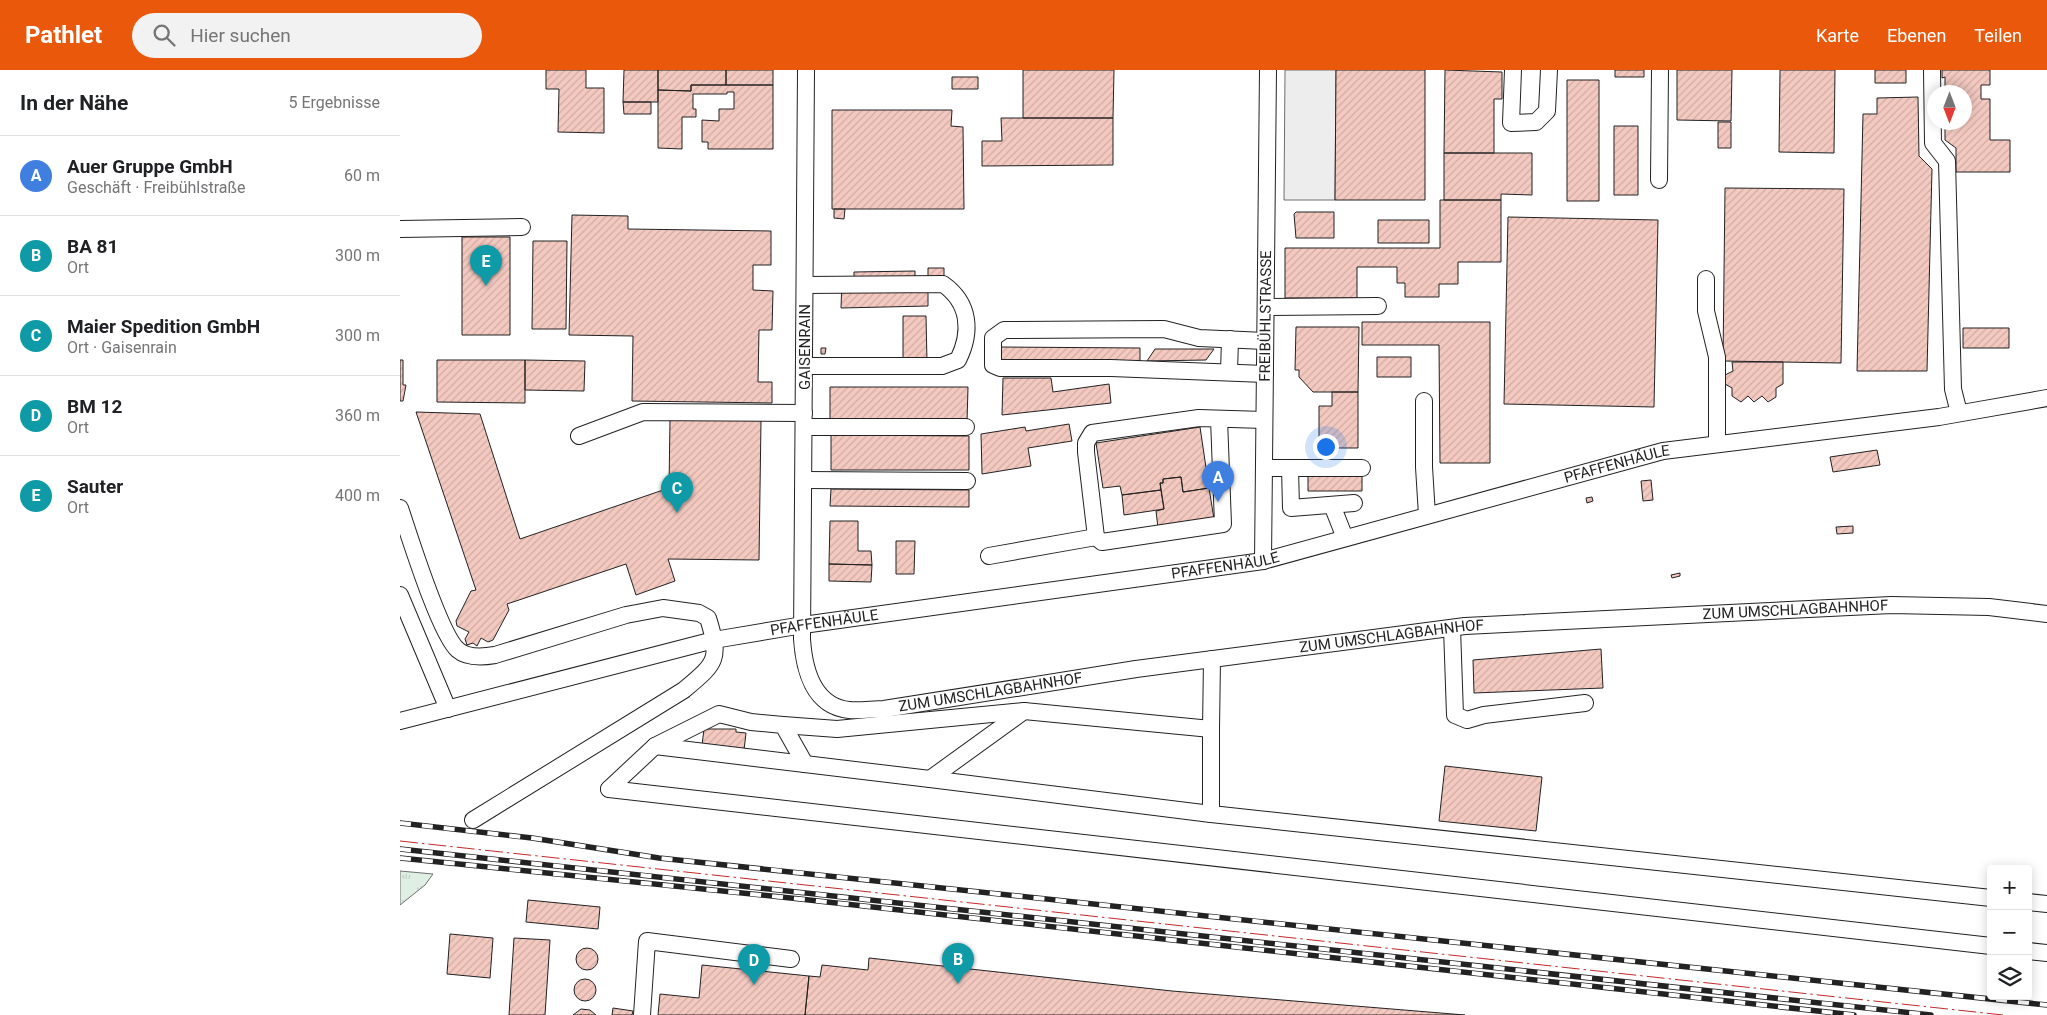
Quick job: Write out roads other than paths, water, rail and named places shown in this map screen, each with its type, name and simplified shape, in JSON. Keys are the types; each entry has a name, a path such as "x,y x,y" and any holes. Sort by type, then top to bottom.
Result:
{"street":[{"name":"GAISENRAIN","path":"803,625 806,70"},
{"name":"FREIBÜHLSTRASSE","path":"1263,562 1268,70"},
{"path":"1513,70 1511,123 1536,122 1548,111 1549,70"},
{"path":"1659,180 1660,70"},
{"path":"1932,70 1934,143 1947,161 1953,389 1959,413"},
{"path":"400,229 522,227"},
{"path":"1706,279 1706,312 1717,357 1717,443"},
{"path":"804,366 942,366 958,360 964,347 965,321 965,309 954,292 943,284 805,285"},
{"path":"1266,307 1378,306"},
{"path":"1265,340 1199,338 1164,330 1056,329 1004,330 996,334 992,341 992,363 1000,368 1111,368 1265,374"},
{"path":"1229,372 1230,339"},
{"name":"PFAFFENHÄULE","path":"400,721 714,640 803,625 1263,562 1663,451 1959,413 2047,398"},
{"path":"1424,400 1424,467 1428,515"},
{"path":"579,436 643,412 966,428"},
{"path":"1219,419 1223,524 1102,542 1096,536 1086,452 1086,443 1092,433 1199,418 1264,420"},
{"path":"1264,468 1362,468"},
{"path":"1290,468 1291,508 1354,503"},
{"path":"804,480 967,482"},
{"path":"1332,505 1345,538"},
{"path":"400,508 439,616 451,642 459,651 482,657 494,655 626,615 664,608 699,613 708,618 714,640 716,656 708,670 684,690 474,820"},
{"path":"989,556 1096,536"},
{"path":"400,595 448,709"},
{"name":"ZUM UMSCHLAGBAHNHOF","path":"803,625 804,664 810,681 827,703 848,710 884,709 1212,659 1452,628 1891,605 1989,607 2047,614"},
{"path":"1452,628 1455,715 1466,720 1585,703"},
{"path":"1211,814 1212,659"},
{"path":"1211,729 1024,711 837,729 751,722 719,714 655,746 609,789 1987,946"},
{"path":"930,779 1024,711"},
{"path":"783,725 805,764"},
{"path":"655,746 1211,814 1987,898"},
{"path":"2032,902 2047,904"},
{"path":"642,1015 647,940 791,959"},
{"path":"2032,951 2047,953"}],"railway":[{"path":"400,823 532,838 659,858 2047,1005"},
{"path":"400,849 1931,1015"},
{"path":"400,858 800,899 1854,1015"}],"place":[{"name":"Sauter","path":"486,286"},
{"name":"Auer Gruppe GmbH","path":"1218,502"},
{"name":"Maier Spedition GmbH","path":"677,513"},
{"name":"BA 81","path":"958,984"},
{"name":"BM 12","path":"754,985"}]}
